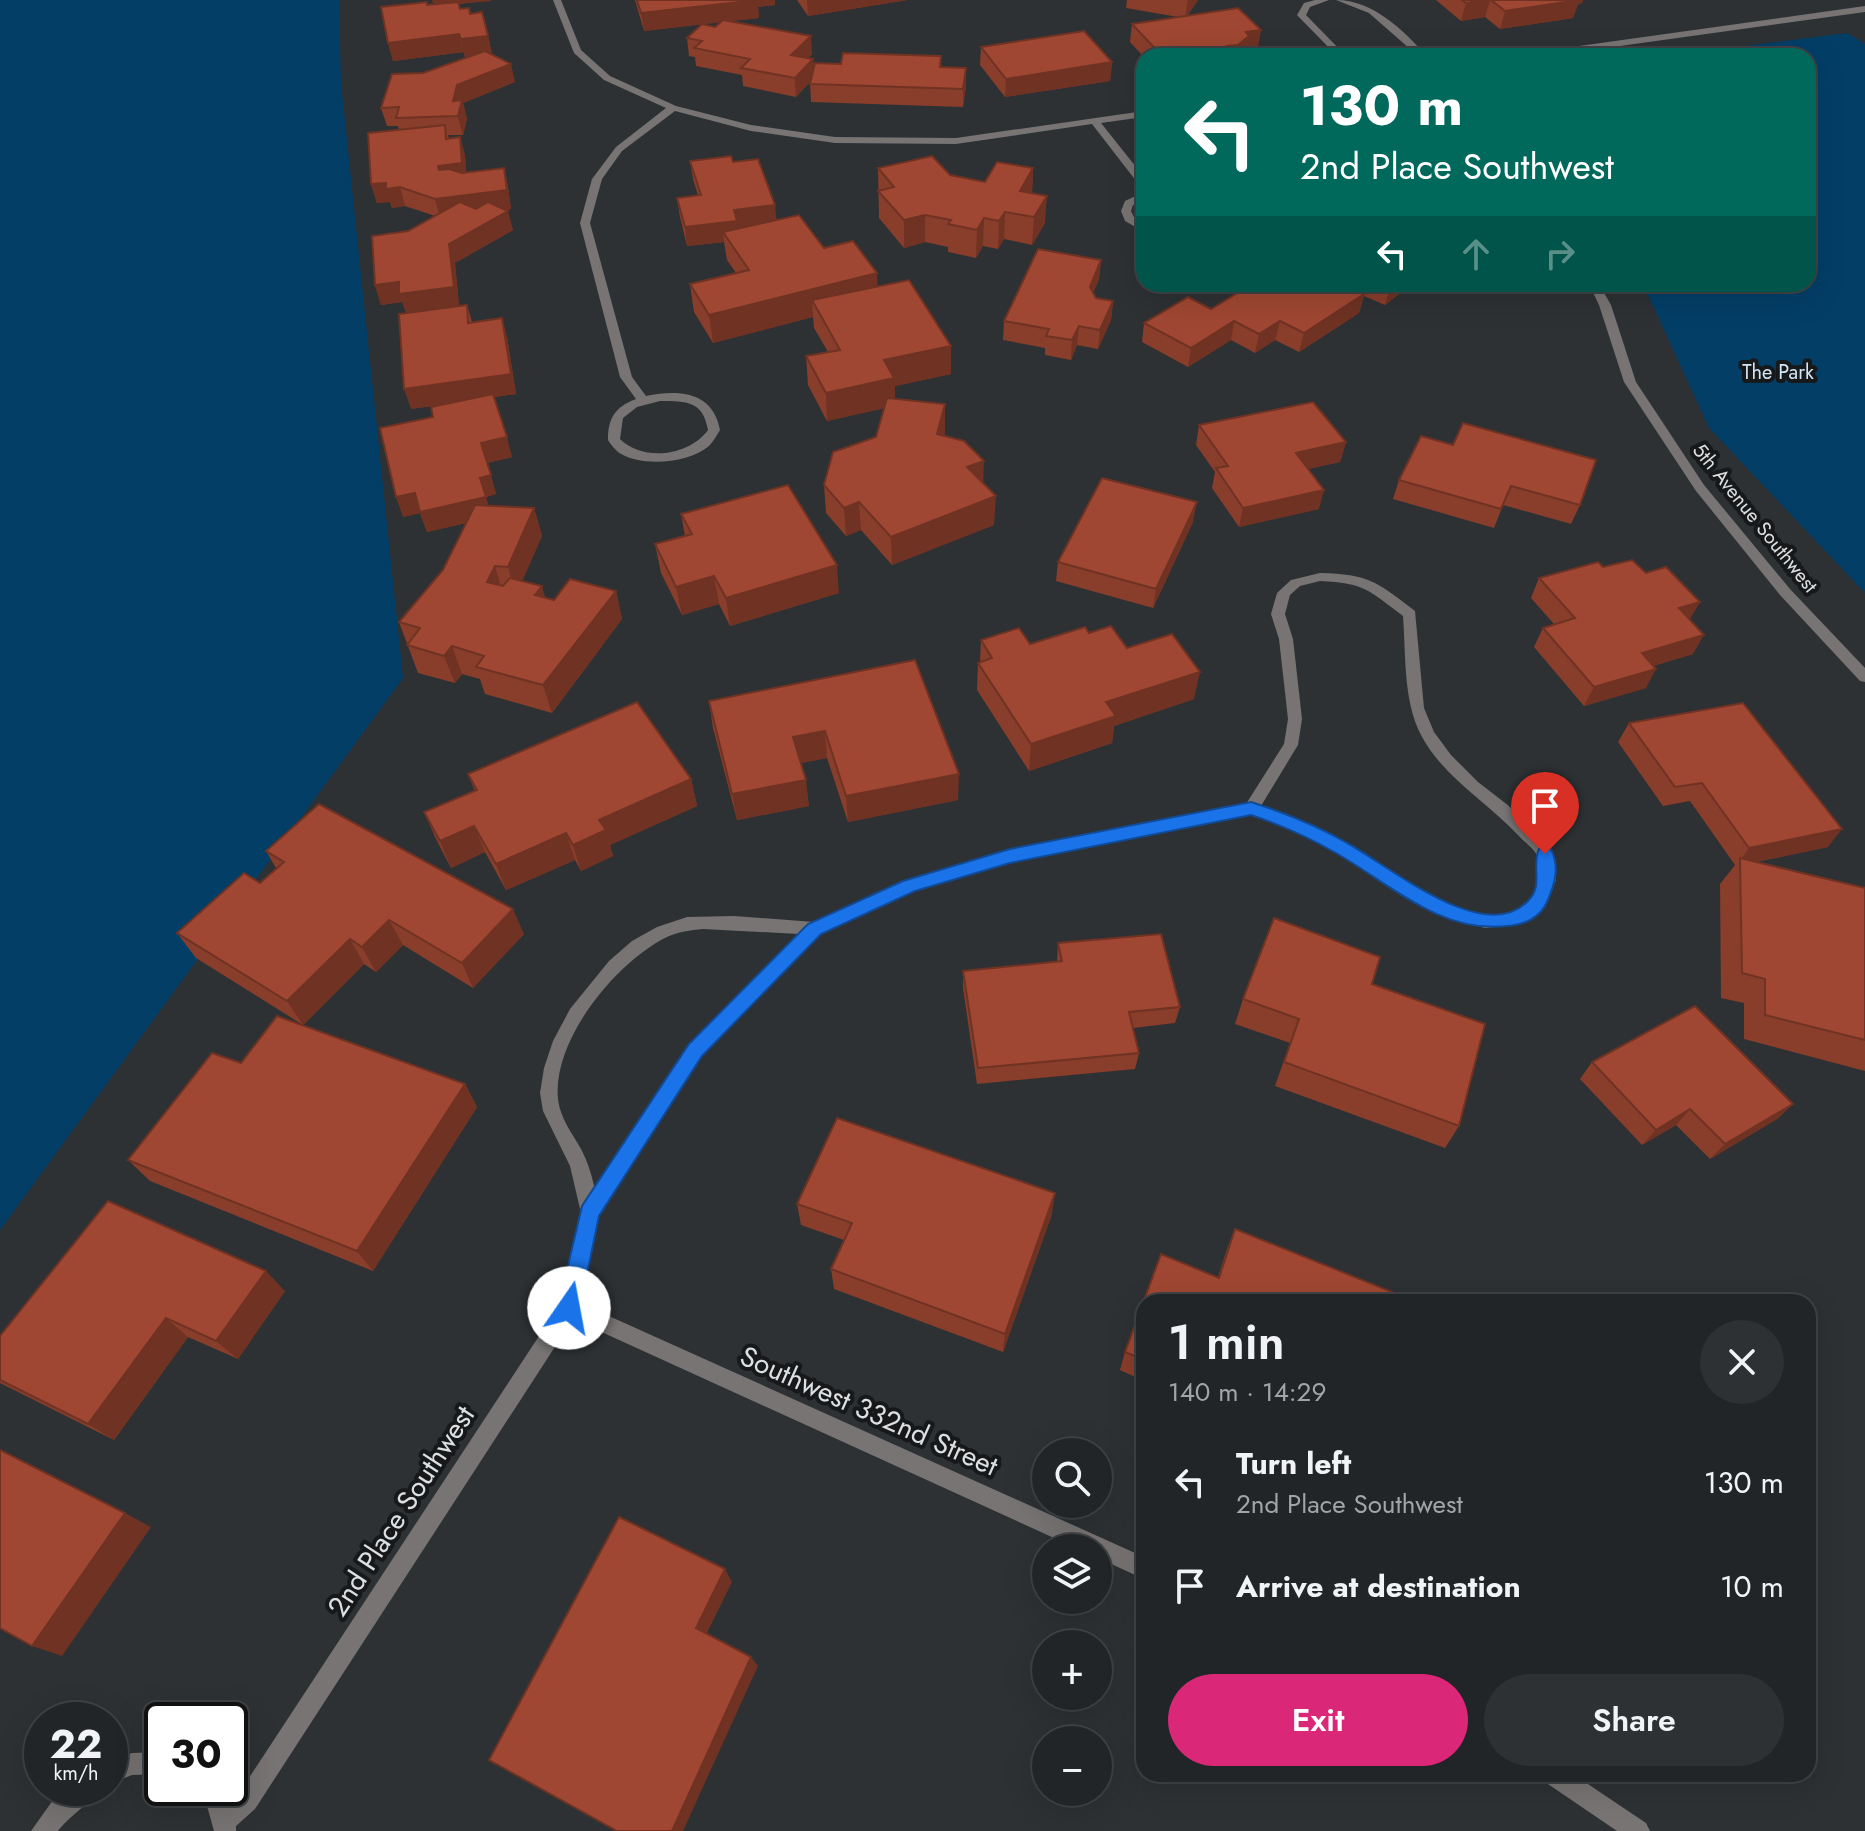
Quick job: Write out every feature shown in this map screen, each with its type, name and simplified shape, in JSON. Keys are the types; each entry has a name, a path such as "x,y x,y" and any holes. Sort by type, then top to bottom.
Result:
{"street":[{"path":"557,0 577,51 607,78 673,108 751,128 835,140 956,141 1136,115"},
{"path":"1325,0 1307,5 1301,15 1334,48"},
{"path":"1340,0 1372,11 1414,48"},
{"path":"1586,48 1865,9"},
{"path":"643,400 626,377 585,223 597,179 619,149 673,108"},
{"path":"1094,121 1136,174"},
{"path":"1136,199 1129,203 1126,211 1129,219 1136,224"},
{"name":"5th Avenue Southwest","path":"1598,292 1630,382 1700,488 1785,592 1865,677"},
{"path":"677,397 693,401 705,407 712,416 714,427 699,447 684,454 666,458 632,454 620,447 613,437 613,427 618,416 643,400 677,397"},
{"name":"2nd Place Southwest","path":"224,1826 247,1801 569,1308 590,1213 695,1050 815,929 910,886 1010,856 1251,809 1293,822 1440,909 1485,921 1520,918 1537,904 1548,880 1545,854 1504,810 1473,786 1446,759 1428,734 1417,708 1410,614 1370,584 1347,578 1320,577 1296,583 1284,593 1278,614 1286,639 1295,719 1291,745 1251,809"},
{"name":"2nd Place Southwest","path":"590,1213 578,1162 553,1115 548,1095 554,1059 568,1027 589,994 622,959 651,938 685,924 722,922 815,929"},
{"name":"Southwest 332nd Street","path":"569,1308 1136,1564"},
{"path":"1565,1782 1638,1831"},
{"path":"43,1831 63,1806"},
{"name":"2nd Place Southwest","path":"219,1806 224,1826"}],"green space":[{"path":"0,0 339,0 341,83 403,678 0,1230"},
{"name":"The Park","path":"1847,33 1865,44 1865,593 1709,428 1647,292 1816,292 1816,48 1730,48"}],"building":[{"path":"637,0 758,0 641,13"},
{"path":"1491,0 1579,0 1505,11"},
{"path":"427,2 427,5 458,2 460,9 469,8 470,14 482,12 488,36 461,39 459,34 388,43 381,7"},
{"path":"1238,8 1261,30 1246,32 1249,36 1238,45 1227,46 1229,48 1154,48 1132,24"},
{"path":"723,20 811,36 791,55 813,59 795,78 741,68 750,59 694,48 702,41 687,38 702,24 715,27"},
{"path":"1084,31 1112,62 1006,79 981,47"},
{"path":"485,51 511,64 457,85 453,101 462,100 458,116 396,118 399,107 381,108 392,74 423,73"},
{"path":"843,53 941,56 940,67 966,68 963,89 810,84 815,63 841,64"},
{"path":"445,125 446,139 460,137 462,163 438,166 439,170 462,173 504,168 507,190 435,199 400,187 386,189 386,183 371,184 368,133"},
{"path":"731,156 733,162 758,159 775,205 734,210 737,221 685,227 677,198 701,195 690,161"},
{"path":"932,156 950,175 985,182 997,162 1033,168 1020,191 1047,196 1034,217 1005,212 999,221 984,218 977,230 948,224 951,220 925,215 904,220 878,191 894,187 878,168"},
{"path":"460,202 476,209 488,202 508,211 449,244 454,287 399,294 399,282 375,285 372,236 408,231"},
{"path":"799,215 824,248 853,241 877,273 709,315 690,284 749,270 723,232"},
{"path":"1038,249 1101,260 1090,287 1096,298 1113,301 1100,330 1079,326 1072,340 1046,336 1049,329 1004,321"},
{"path":"909,280 951,346 884,360 894,378 826,393 806,356 840,350 812,300"},
{"path":"1239,292 1364,294 1304,333 1280,321 1259,334 1234,321 1191,348 1144,323 1188,297 1211,309"},
{"path":"467,305 468,323 502,318 511,374 404,389 399,314"},
{"path":"493,394 507,437 481,443 491,475 480,478 486,497 420,512 415,493 396,497 380,428 433,417 431,407"},
{"path":"887,398 945,404 937,434 964,441 984,461 967,467 996,496 891,537 859,502 844,508 824,485 833,452 876,437"},
{"path":"1313,402 1346,442 1296,453 1324,490 1243,508 1216,468 1228,466 1199,425"},
{"path":"1463,423 1596,460 1580,505 1511,486 1501,509 1399,480 1421,436 1453,445"},
{"path":"1102,478 1197,502 1156,589 1058,562"},
{"path":"788,485 837,565 726,598 714,576 676,587 655,544 692,534 681,514"},
{"path":"475,505 534,508 508,567 495,566 487,582 503,586 510,578 542,586 535,595 554,600 570,579 616,591 543,685 476,667 484,656 452,646 444,656 407,645 420,628 399,622 443,570"},
{"path":"1632,560 1646,573 1666,567 1700,602 1679,608 1704,635 1642,653 1656,669 1594,687 1543,628 1575,618 1539,578 1598,562 1603,567"},
{"path":"1111,626 1127,648 1172,634 1200,672 1106,702 1116,716 1031,744 978,663 992,658 981,640 1019,628 1030,644 1085,627 1089,633"},
{"path":"915,660 959,774 846,796 825,731 793,737 806,780 732,794 709,701"},
{"path":"637,702 691,779 599,820 606,830 573,845 566,833 496,864 474,826 440,841 424,812 477,790 468,774"},
{"path":"1743,703 1842,829 1749,848 1702,783 1675,787 1629,723"},
{"path":"319,804 513,909 462,963 389,920 362,947 350,939 287,1001 177,933 244,873 260,883 284,862 266,851"},
{"path":"1740,858 1865,888 1865,1040 1765,1015 1765,979 1742,973"},
{"path":"1274,918 1380,957 1372,984 1485,1024 1459,1126 1284,1062 1299,1019 1243,999"},
{"path":"1161,934 1180,1007 1129,1012 1139,1053 978,1068 963,971 1062,961 1058,943"},
{"path":"1695,1006 1793,1104 1725,1144 1690,1109 1656,1130 1592,1062"},
{"path":"277,1016 465,1084 357,1251 128,1160 212,1053 241,1063"},
{"path":"837,1118 1055,1193 1005,1334 831,1269 852,1223 797,1204"},
{"path":"108,1201 266,1271 216,1341 166,1318 88,1424 0,1380 0,1336"},
{"path":"1235,1229 1397,1294 1146,1294 1161,1254 1219,1278"},
{"path":"1136,1322 1136,1357 1125,1352"},
{"path":"0,1450 125,1513 32,1646 0,1628"},
{"path":"619,1517 725,1569 696,1628 751,1657 672,1831 617,1831 489,1760"}],"route":[{"path":"569,1308 590,1213 695,1050 815,929 910,886 1010,856 1251,809 1293,822 1342,848 1440,909 1485,921 1520,918 1537,904 1548,880 1545,854"}]}
